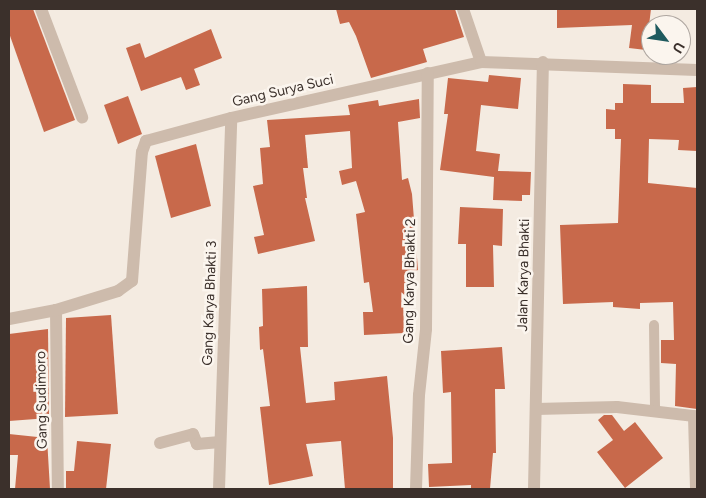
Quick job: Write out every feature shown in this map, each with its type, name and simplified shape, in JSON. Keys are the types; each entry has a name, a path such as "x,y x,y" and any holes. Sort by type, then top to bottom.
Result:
{"street":[{"path":"41,9 82,118"},
{"path":"463,9 481,62"},
{"name":"Gang Surya Suci","path":"9,318 56,310 118,291 132,282 142,152 146,141 231,118 428,72 481,62 543,62 697,70"},
{"name":"Jalan Karya Bhakti","path":"534,489 543,62"},
{"name":"Gang Karya Bhakti 2","path":"416,489 419,395 426,329 428,72"},
{"name":"Gang Karya Bhakti 3","path":"219,489 231,118"},
{"name":"Gang Sudimoro","path":"56,310 58,489"},
{"path":"536,408 617,407 696,416 696,489"},
{"path":"160,443 193,434 197,444 220,442"}],"lane":[{"path":"654,325 654,412"}],"building":[{"path":"9,9 33,9 75,120 44,132 9,33"},
{"path":"336,9 455,9 464,37 423,49 427,62 371,78 349,22 340,24"},
{"path":"557,9 651,9 650,15 641,15 641,49 629,48 632,25 557,28"},
{"path":"211,29 222,58 194,69 200,85 186,90 181,77 141,91 126,48 140,43 145,58"},
{"path":"489,75 521,78 518,109 481,105 476,151 500,154 498,171 531,172 530,195 522,195 522,201 493,200 494,177 440,170 448,114 444,114 448,78 488,82"},
{"path":"623,84 651,85 651,103 684,103 683,88 697,87 697,151 678,150 679,140 649,139 648,183 697,188 697,409 675,406 676,364 661,363 661,340 674,340 673,302 640,303 640,309 613,307 613,302 563,304 560,225 618,223 621,139 615,139 615,129 606,129 606,109 615,110 615,103 623,103"},
{"path":"128,96 142,134 118,144 104,105"},
{"path":"419,99 420,118 398,122 402,180 408,178 412,194 418,270 407,274 411,298 403,299 404,333 364,335 363,312 373,312 369,282 364,283 356,214 365,212 356,181 342,185 339,171 352,168 350,131 305,135 308,168 303,168 307,198 305,198 315,241 258,254 254,237 264,235 253,186 263,184 260,148 270,147 267,120 350,115 348,105 378,100 379,106"},
{"path":"196,144 211,206 171,218 155,156"},
{"path":"460,207 503,209 502,246 493,245 494,287 466,287 466,244 458,244"},
{"path":"307,286 308,347 300,347 306,403 335,400 334,382 387,376 393,438 393,489 345,489 341,441 306,444 313,476 269,485 260,407 270,406 263,349 260,350 259,327 263,326 262,289"},
{"path":"111,315 118,414 65,417 66,318"},
{"path":"48,329 49,418 9,421 9,334"},
{"path":"502,347 505,389 495,389 496,453 493,453 490,489 471,489 471,485 429,487 428,464 452,463 451,392 443,393 441,351"},
{"path":"604,415 612,415 624,431 635,422 663,458 625,488 597,452 613,440 598,420"},
{"path":"9,434 47,438 50,489 15,489 18,455 9,455"},
{"path":"77,441 111,444 106,489 66,489 66,471 74,471"}]}
